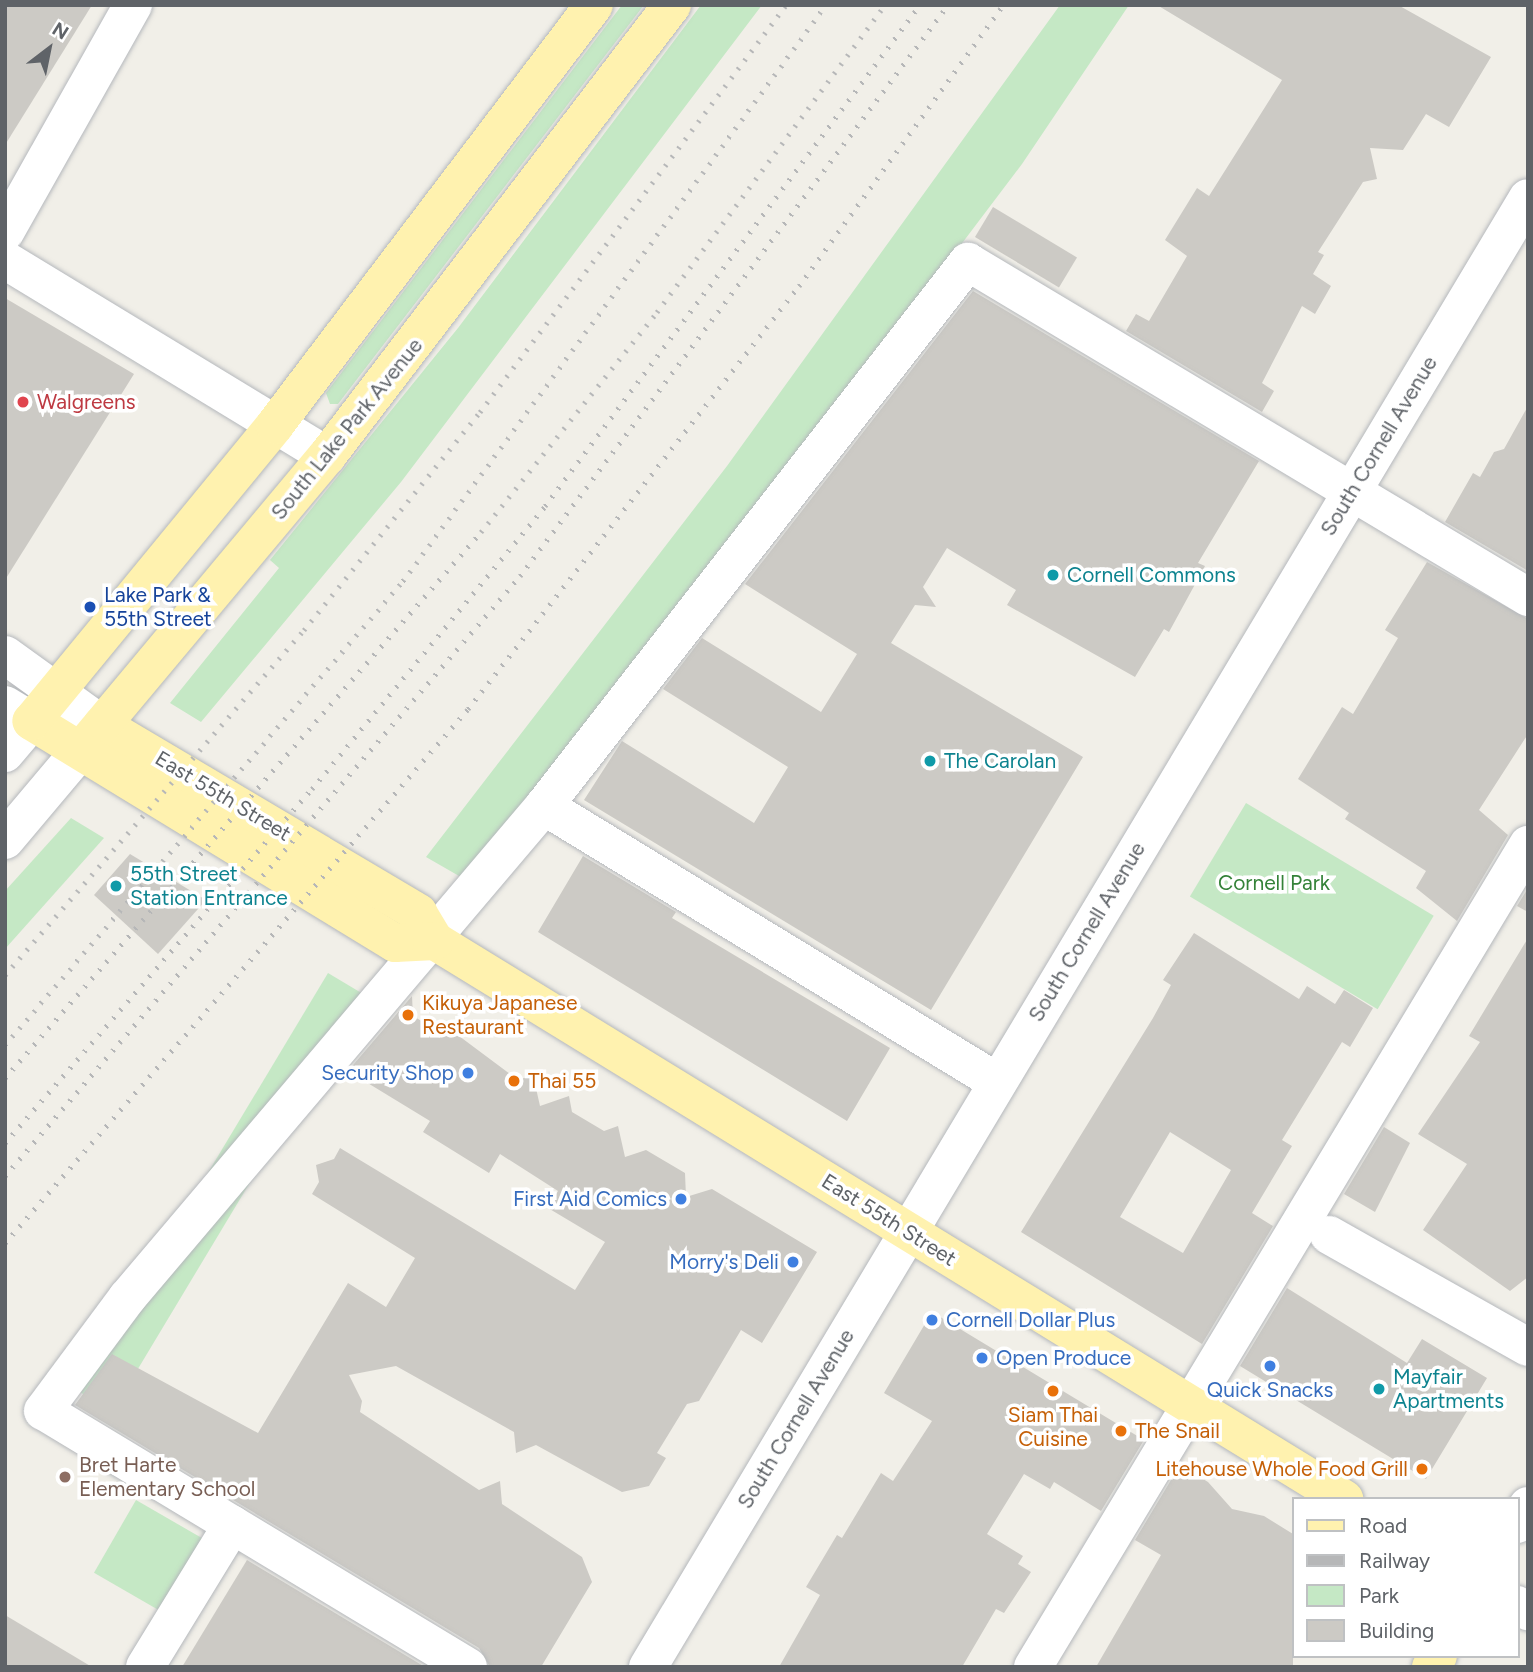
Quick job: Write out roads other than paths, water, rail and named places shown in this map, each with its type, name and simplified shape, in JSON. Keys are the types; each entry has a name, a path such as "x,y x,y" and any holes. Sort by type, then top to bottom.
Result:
{"main road":[{"path":"19,713 59,690 275,425 594,5"},
{"name":"South Lake Park Avenue","path":"91,738 327,456 672,5"},
{"name":"East 55th Street","path":"19,713 91,738 395,943 435,941 1340,1497"}],"street":[{"path":"5,232 133,5"},
{"name":"South Cornell Avenue","path":"648,1667 1528,198"},
{"path":"5,260 327,456"},
{"path":"468,1667 43,1412 127,1298 435,941 544,806 968,262 1528,597"},
{"name":"East 55th Street","path":"5,655 59,690 91,738"},
{"path":"5,753 19,713"},
{"name":"South Lake Park Avenue","path":"5,840 91,738"},
{"path":"544,806 997,1082"},
{"path":"1033,1667 1528,845"},
{"path":"1329,1235 1528,1347"},
{"path":"145,1667 232,1525"}],"railway":[{"path":"5,975 304,630 480,412 786,5"},
{"path":"5,1045 403,581 826,5"},
{"path":"5,1078 481,532 657,312 885,5"},
{"path":"5,1143 312,789 545,506 920,5"},
{"path":"5,1176 520,576 948,5"},
{"path":"5,1243 468,709 799,286 1003,5"}],"place":[{"name":"Walgreens","path":"23,402"},
{"name":"Cornell Commons","path":"1053,575"},
{"name":"Lake Park & 55th Street","path":"90,607"},
{"name":"The Carolan","path":"930,761"},
{"name":"55th Street Station Entrance","path":"116,886"},
{"name":"Kikuya Japanese Restaurant","path":"408,1015"},
{"name":"Security Shop","path":"468,1073"},
{"name":"Thai 55","path":"514,1081"},
{"name":"First Aid Comics","path":"681,1199"},
{"name":"Morry's Deli","path":"793,1262"},
{"name":"Cornell Dollar Plus","path":"932,1320"},
{"name":"Open Produce","path":"982,1358"},
{"name":"Quick Snacks","path":"1270,1366"},
{"name":"Mayfair Apartments","path":"1379,1389"},
{"name":"Siam Thai Cuisine","path":"1053,1391"},
{"name":"The Snail","path":"1121,1431"},
{"name":"Litehouse Whole Food Grill","path":"1422,1469"},
{"name":"Bret Harte Elementary School","path":"65,1477"}],"park label":[{"name":"Cornell Park","path":"1274,883"}]}
